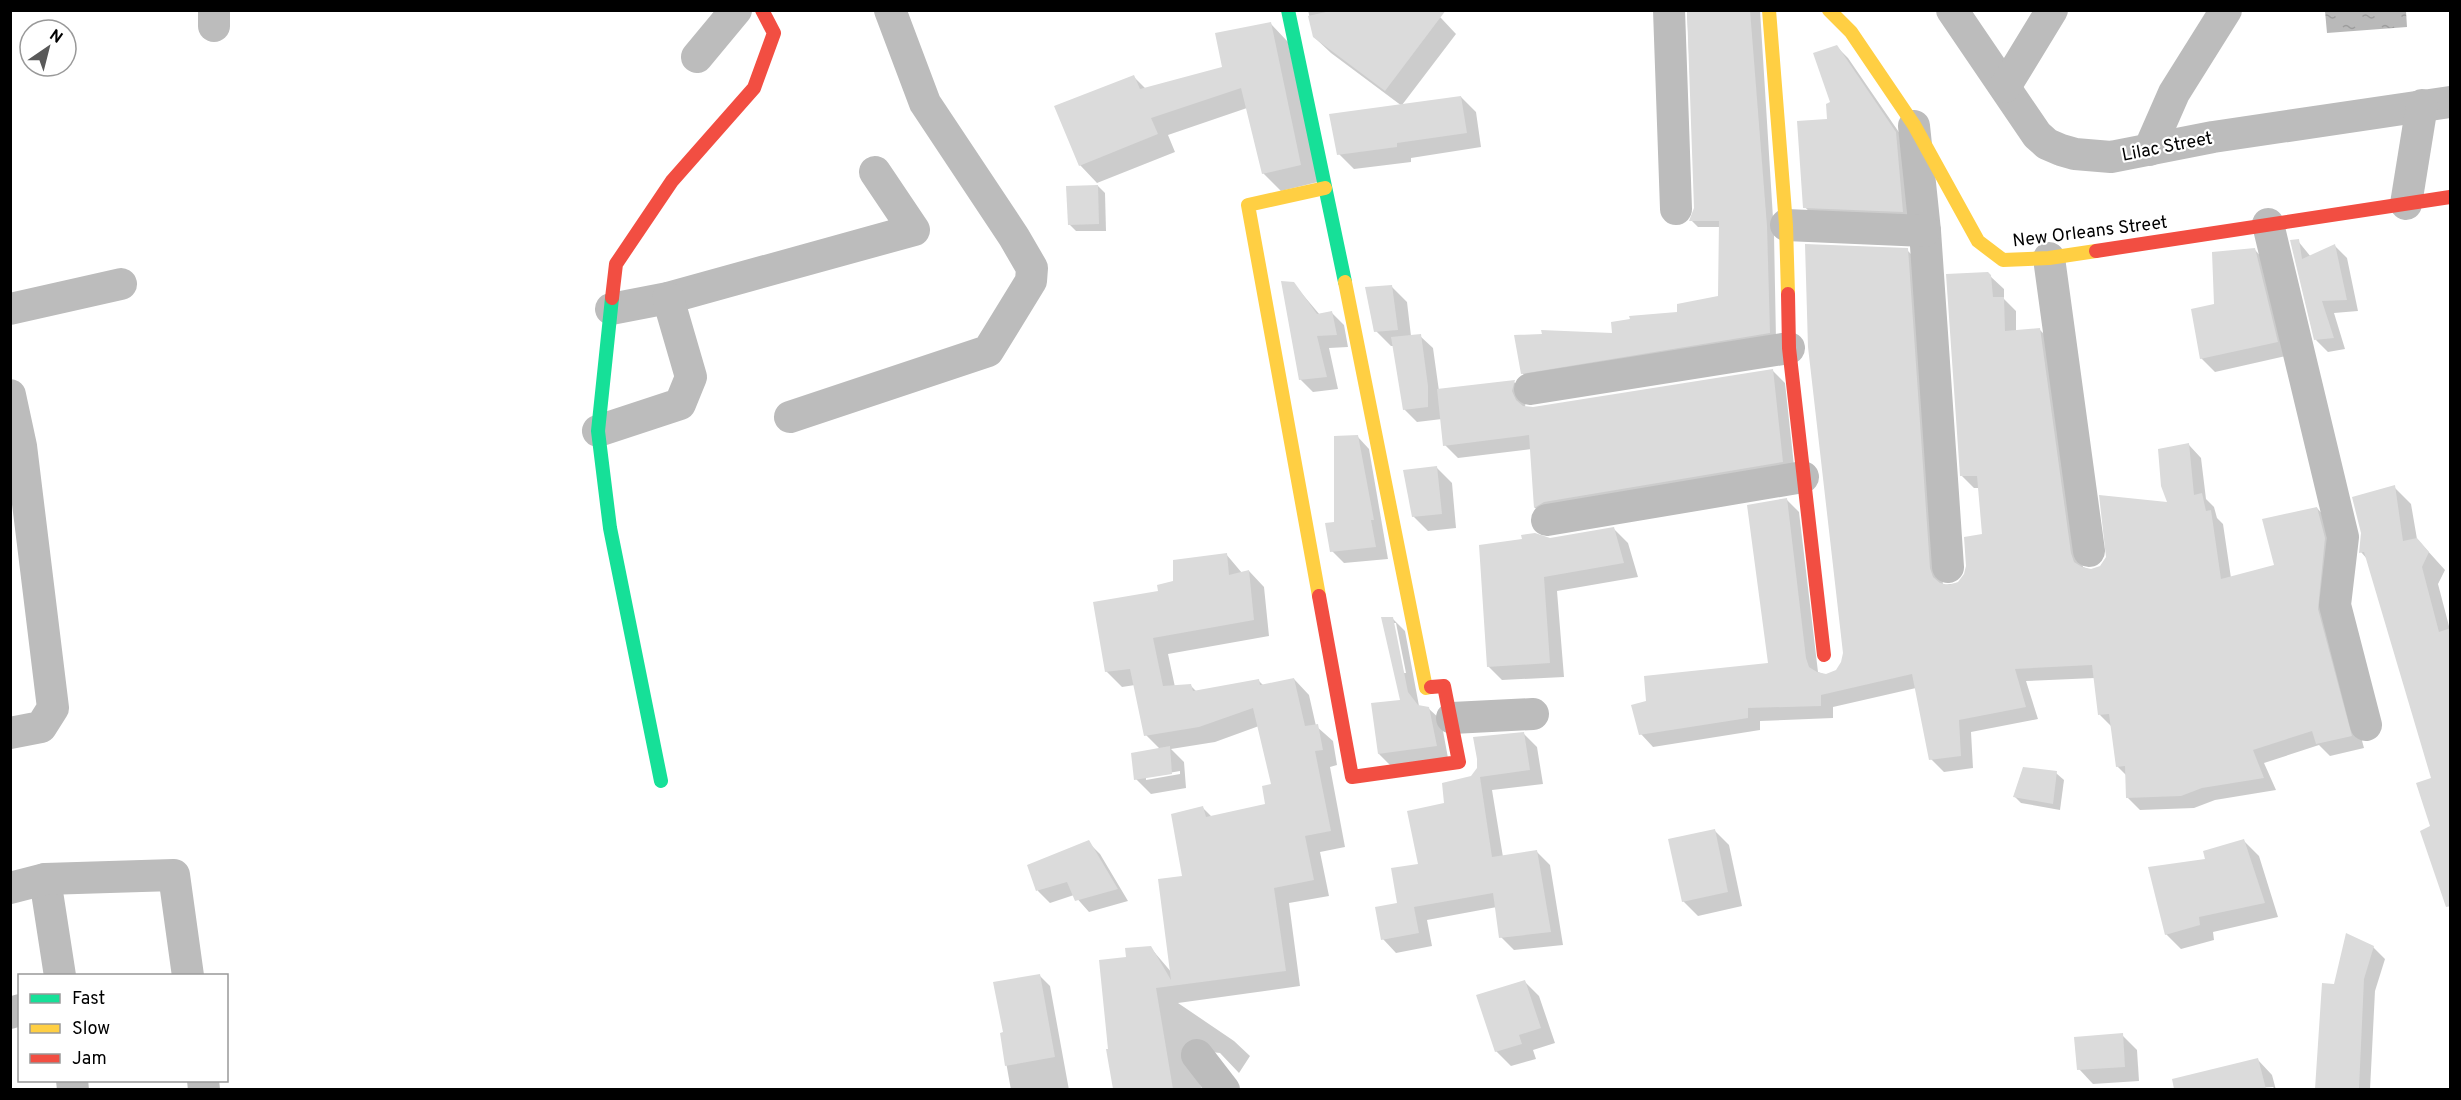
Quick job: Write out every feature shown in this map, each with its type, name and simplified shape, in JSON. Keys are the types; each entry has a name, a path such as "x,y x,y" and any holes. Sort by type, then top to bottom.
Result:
{"street":[{"path":"697,57 736,10"},
{"path":"662,781 610,528 598,431 616,264 672,181 754,88 774,33 762,10"},
{"path":"790,417 988,351 1031,281 1032,268 1014,237 925,103 890,10"},
{"path":"1288,10 1374,420 1426,688 1444,686 1460,762 1352,777 1248,205 1325,188"},
{"path":"1669,10 1676,209"},
{"path":"1769,10 1786,225 1789,348 1824,656"},
{"name":"New Orleans Street","path":"1829,10 1851,32 1914,125 1978,241 2004,260 2049,258 2451,197"},
{"name":"Lilac Street","path":"1952,10 2037,135 2047,144 2061,150 2111,157 2436,104"},
{"path":"2004,87 2052,10"},
{"path":"2149,150 2174,93 2226,10"},
{"path":"2406,204 2436,104"},
{"path":"1914,125 1925,231 1948,567"},
{"path":"611,309 668,298 914,230 875,172"},
{"path":"2268,224 2343,537 2335,605 2366,725"},
{"path":"1786,225 1925,231"},
{"path":"2049,258 2089,551"},
{"path":"10,309 121,284"},
{"path":"598,431 680,404 691,376 668,298"},
{"path":"1530,389 1789,348"},
{"path":"10,396 16,446 21,533 53,708 41,727 10,733"},
{"path":"1547,520 1803,477"},
{"path":"1452,718 1533,714"},
{"path":"10,888 45,879 174,875 188,974"},
{"path":"45,879 60,974"},
{"path":"1197,1055 1224,1089"}],"water":[{"path":"2325,11 2406,11 2407,27 2327,33"}],"building":[{"path":"1335,10 1446,10 1385,91 1313,37 1308,16"},
{"path":"1687,10 1750,10 1767,226 1770,333 1521,374 1514,335 1542,334 1541,330 1612,333 1611,322 1630,319 1629,316 1677,312 1677,304 1718,296 1719,221 1689,221 1694,208"},
{"path":"1271,22 1301,165 1262,174 1241,88 1151,118 1158,134 1079,166 1054,106 1134,75 1140,89 1222,67 1215,33"},
{"path":"1837,45 1896,132 1903,212 1803,208 1797,121 1827,119 1826,104 1830,102 1813,53"},
{"path":"1461,96 1467,133 1397,143 1397,147 1337,155 1329,114"},
{"path":"1098,185 1099,224 1068,225 1066,186"},
{"path":"2299,239 2302,259 2335,244 2347,300 2322,301 2334,338 2314,340 2290,240"},
{"path":"1805,244 1908,248 1930,568 1933,577 1940,583 1949,585 1958,582 1966,566 1964,537 1982,534 1977,476 1960,476 1946,274 1988,272 1991,275 1993,297 2004,297 2005,331 2040,328 2074,562 2091,569 2100,566 2106,557 2099,495 2167,502 2161,486 2158,449 2189,443 2194,495 2202,493 2206,511 2211,510 2221,579 2274,565 2262,519 2317,507 2325,538 2318,609 2352,736 2316,744 2312,731 2253,750 2264,778 2202,788 2181,796 2126,798 2125,766 2116,767 2109,714 2098,715 2092,665 2015,669 2026,707 1959,720 1961,756 1929,760 1912,674 1821,695 1821,706 1748,708 1748,718 1639,735 1631,705 1646,701 1644,676 1768,663 1747,505 1787,498 1806,658 1809,667 1826,674 1836,670 1841,662 1843,653 1808,347"},
{"path":"2255,248 2278,342 2200,359 2191,309 2214,304 2212,252"},
{"path":"1281,281 1294,282 1317,314 1332,311 1337,335 1317,336 1327,377 1299,380"},
{"path":"1392,285 1398,330 1374,332 1365,287"},
{"path":"1421,334 1428,386 1428,407 1403,410 1391,337"},
{"path":"1773,369 1783,462 1544,502 1534,508 1529,435 1443,446 1437,389 1515,380 1512,391 1516,400 1523,406 1533,407"},
{"path":"1358,435 1374,520 1371,520 1376,547 1330,552 1325,523 1334,522 1334,436"},
{"path":"1437,466 1442,514 1412,517 1403,470"},
{"path":"2395,485 2403,541 2417,538 2429,552 2422,567 2439,632 2451,628 2451,906 2446,907 2420,831 2430,826 2416,783 2431,778 2364,552 2359,553 2361,533 2352,497"},
{"path":"1614,527 1624,563 1544,577 1550,663 1487,667 1479,545 1522,539 1521,535 1535,533 1550,538"},
{"path":"1227,553 1229,575 1249,570 1254,620 1153,638 1163,686 1191,684 1193,691 1259,679 1260,685 1294,678 1305,726 1318,724 1323,750 1315,751 1331,831 1305,836 1314,880 1274,888 1286,971 1156,988 1173,1089 1113,1089 1106,1049 1108,1049 1099,960 1126,957 1125,948 1151,946 1171,980 1158,879 1182,876 1171,814 1203,806 1206,817 1265,804 1262,786 1271,784 1253,708 1199,727 1144,736 1130,669 1105,672 1093,602 1158,591 1157,585 1173,581 1173,560"},
{"path":"1381,617 1393,617 1408,692 1418,705 1429,707 1437,746 1378,754 1371,703 1400,700"},
{"path":"1524,732 1530,770 1480,777 1492,857 1537,850 1551,932 1499,938 1493,893 1414,907 1419,933 1381,940 1375,907 1397,903 1391,868 1418,864 1407,811 1444,803 1442,783 1471,776 1477,768 1473,737"},
{"path":"1170,746 1172,774 1134,780 1131,753"},
{"path":"2023,767 2057,771 2053,804 2013,797"},
{"path":"1715,829 1728,892 1682,902 1668,839"},
{"path":"2244,839 2265,903 2199,917 2200,925 2165,935 2148,867 2205,859 2203,851"},
{"path":"1089,840 1118,889 1075,901 1067,882 1036,891 1027,865"},
{"path":"2346,933 2374,946 2364,979 2359,1089 2315,1089 2322,983 2334,984"},
{"path":"1040,974 1055,1057 1005,1066 1000,1033 1003,1032 993,982"},
{"path":"1525,980 1541,1028 1519,1035 1522,1044 1495,1052 1476,995"},
{"path":"2123,1033 2125,1067 2077,1070 2074,1037"},
{"path":"2258,1058 2266,1089 2174,1089 2172,1079"}],"traffic: fast":[{"path":"1288,10 1345,282"},
{"path":"612,298 598,431 610,528 661,781"}],"traffic: slow":[{"path":"1769,10 1786,225 1788,294"},
{"path":"1829,10 1851,32 1914,125 1978,241 2003,260 2049,258 2096,251"},
{"path":"1319,596 1248,205 1325,188"},
{"path":"1345,282 1426,688 1431,687"}],"traffic: jam":[{"path":"612,298 616,264 672,181 754,88 774,33 762,10"},
{"path":"2096,251 2450,197"},
{"path":"1788,294 1789,348 1824,655"},
{"path":"1319,596 1352,777 1459,762 1444,686 1431,687"}]}
